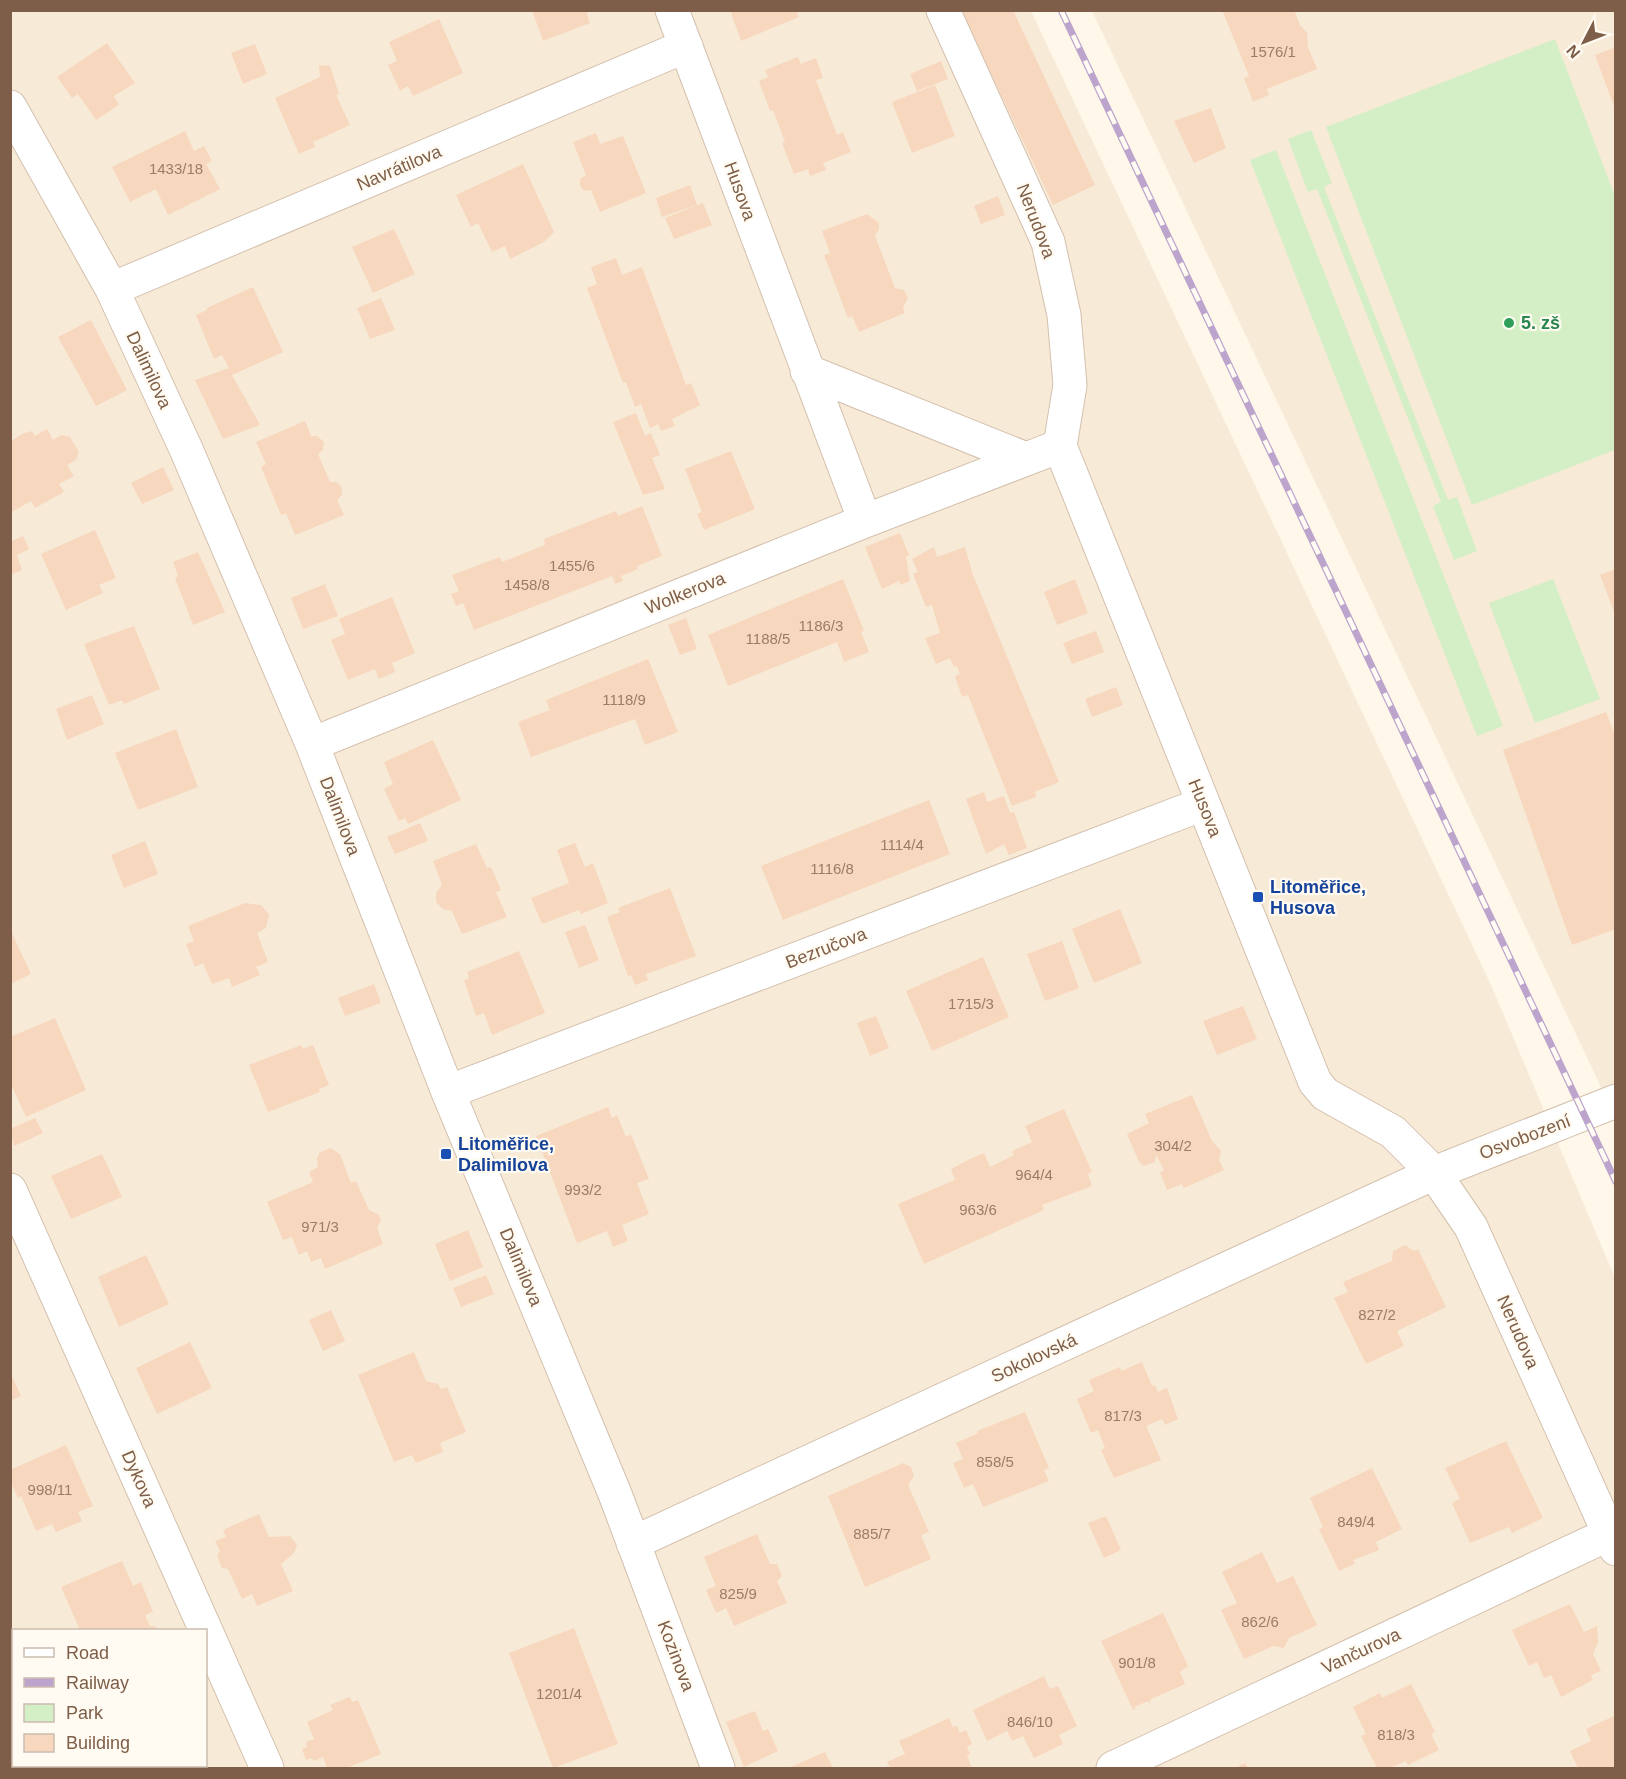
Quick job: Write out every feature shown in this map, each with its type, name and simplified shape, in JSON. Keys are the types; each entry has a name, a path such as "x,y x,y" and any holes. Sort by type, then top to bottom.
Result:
{"street":[{"name":"Husova","path":"672,10 807,371 866,521"},
{"name":"Nerudova","path":"943,10 1048,242 1064,315 1070,385 1060,446"},
{"name":"Navrátilova","path":"112,289 686,46"},
{"name":"Dalimilova","path":"10,107 112,289 186,449 312,744 448,1092 615,1494 633,1543"},
{"path":"807,371 1026,459"},
{"name":"Husova","path":"1060,446 1315,1082 1325,1094 1393,1132"},
{"name":"Wolkerova","path":"312,744 866,521 1060,446"},
{"name":"Bezručova","path":"448,1092 1203,804"},
{"name":"Osvobození","path":"1434,1173 1616,1101"},
{"name":"Nerudova","path":"1393,1132 1434,1173 1471,1227 1612,1542"},
{"name":"Sokolovská","path":"633,1543 1434,1173"},
{"name":"Dykova","path":"10,1190 205,1629"},
{"name":"Vančurova","path":"1117,1768 1612,1542"},
{"name":"Kozinova","path":"633,1543 718,1768"},
{"name":"Dykova","path":"207,1633 267,1768"}],"shaded area":[{"path":"11,11 1031,11 1491,985 1615,1278 1615,1768 11,1768"},
{"path":"1092,11 1615,11 1615,1117 1434,733"}],"green space":[{"name":"5. zš","path":"1555,39 1615,196 1615,450 1472,505 1326,127"},
{"path":"1311,130 1332,183 1324,187 1448,500 1457,497 1477,551 1454,560 1433,506 1441,502 1317,189 1308,192 1288,139"},
{"path":"1276,150 1503,726 1477,736 1250,160"},
{"path":"1553,579 1600,699 1535,723 1489,603"}],"building":[{"path":"532,10 586,10 590,23 543,41"},
{"path":"730,10 796,10 799,17 741,41"},
{"path":"961,10 1013,10 1095,185 1053,205"},
{"path":"1222,10 1294,10 1300,25 1307,33 1308,47 1317,69 1267,89 1269,95 1253,102 1244,78 1249,76"},
{"path":"439,19 463,73 413,96 408,86 400,91 388,65 397,61 389,42"},
{"path":"107,43 135,83 114,96 119,105 96,120 78,94 72,98 57,77"},
{"path":"255,44 267,74 243,84 231,53"},
{"path":"1616,47 1616,109 1615,109 1595,55"},
{"path":"798,57 801,64 816,58 823,78 816,80 837,135 843,132 851,152 823,163 826,170 810,176 808,169 794,174 773,110 770,111 759,81 768,77 765,70"},
{"path":"941,61 948,79 917,91 910,74"},
{"path":"319,65 330,66 339,94 336,95 350,125 313,142 315,147 299,154 275,98 320,77"},
{"path":"935,85 955,136 912,153 892,102"},
{"path":"1211,108 1226,148 1194,163 1174,121"},
{"path":"185,131 194,151 204,146 212,161 206,164 220,189 168,215 156,189 130,202 112,167"},
{"path":"596,133 600,144 623,136 646,193 600,212 591,190 584,191 580,186 580,179 586,175 573,142"},
{"path":"523,164 554,232 544,242 510,259 505,246 492,252 478,223 471,227 456,195"},
{"path":"690,185 697,205 662,217 656,198"},
{"path":"998,196 1005,215 981,224 974,206"},
{"path":"703,203 712,225 674,239 665,218"},
{"path":"867,214 879,223 875,236 895,288 904,290 908,298 903,307 905,313 859,332 852,316 848,318 824,255 830,253 822,231"},
{"path":"394,229 415,274 373,293 352,247"},
{"path":"616,258 622,275 642,267 686,385 691,383 700,405 672,419 675,426 661,431 658,424 650,428 641,404 635,407 626,382 623,383 587,288 597,284 591,267"},
{"path":"253,287 283,352 232,375 260,425 223,439 195,380 229,368 222,355 214,359 196,315"},
{"path":"381,298 395,330 370,339 357,308"},
{"path":"91,320 127,390 96,406 58,337"},
{"path":"636,413 645,436 651,433 660,455 652,458 665,489 643,495 613,422"},
{"path":"305,421 311,436 317,436 324,442 323,450 318,454 330,482 336,482 342,487 342,495 337,500 344,515 295,535 286,513 281,515 261,467 266,464 256,442"},
{"path":"47,429 53,440 62,435 70,437 79,452 76,460 67,465 74,476 59,484 64,492 35,508 31,501 12,512 10,442 22,434 32,431 35,436"},
{"path":"731,451 755,509 704,530 697,514 702,512 685,469"},
{"path":"163,467 174,490 142,504 131,483"},
{"path":"642,506 662,556 637,566 638,569 621,576 623,581 615,584 612,576 474,630 463,603 456,606 451,594 459,591 452,575 500,557 502,562 545,545 544,539 616,511 618,516"},
{"path":"95,530 116,578 99,585 103,593 66,610 41,554"},
{"path":"900,533 909,555 906,557 910,581 900,585 899,581 882,589 865,547"},
{"path":"23,536 29,549 17,555 22,570 10,575 10,542"},
{"path":"934,547 937,557 965,547 973,575 1059,782 1035,792 1036,797 1012,806 968,695 962,697 955,676 960,674 957,666 954,667 950,658 936,664 925,638 940,633 932,605 926,607 913,574 918,572 912,559"},
{"path":"198,552 225,612 193,625 175,578 178,576 173,562"},
{"path":"1616,569 1616,614 1615,614 1600,575"},
{"path":"843,579 864,631 861,632 869,652 844,662 837,642 728,686 708,635"},
{"path":"1075,579 1088,613 1057,625 1044,592"},
{"path":"325,584 338,616 303,629 291,598"},
{"path":"392,597 415,653 392,663 395,672 379,679 375,669 348,680 331,640 345,634 339,619"},
{"path":"686,618 697,649 680,655 668,625"},
{"path":"134,626 160,689 124,704 122,700 109,705 84,644"},
{"path":"1096,631 1104,652 1072,664 1063,643"},
{"path":"648,659 678,732 645,745 635,719 531,757 518,722 550,710 546,700"},
{"path":"1116,687 1123,705 1092,717 1085,699"},
{"path":"92,695 104,724 67,740 56,709"},
{"path":"1606,712 1616,738 1616,929 1572,945 1503,750"},
{"path":"176,729 198,787 138,810 115,753"},
{"path":"433,740 461,800 408,824 405,818 399,821 384,789 393,784 384,762"},
{"path":"984,792 987,802 1004,796 1010,813 1014,812 1027,848 1009,855 1004,844 986,854 966,799"},
{"path":"929,800 950,854 783,920 761,866"},
{"path":"420,823 428,841 395,854 387,837"},
{"path":"145,841 158,874 124,888 111,855"},
{"path":"575,843 585,867 593,863 608,903 581,914 579,910 542,924 531,898 569,883 557,850"},
{"path":"476,844 487,868 491,867 501,890 496,892 507,917 462,934 452,911 443,909 436,902 436,893 442,885 433,861"},
{"path":"670,888 696,956 646,974 648,980 635,985 631,975 628,976 607,917 620,912 618,908"},
{"path":"245,903 261,905 269,915 266,928 257,933 268,962 256,967 260,975 232,987 229,978 212,984 203,963 195,967 186,944 194,941 188,926"},
{"path":"1120,909 1142,963 1094,983 1072,929"},
{"path":"585,925 599,960 579,968 565,932"},
{"path":"10,929 31,974 10,984"},
{"path":"1062,941 1079,988 1045,1001 1027,954"},
{"path":"519,951 545,1013 492,1035 484,1013 476,1016 464,980 469,978 467,972"},
{"path":"983,957 1009,1017 932,1051 906,991"},
{"path":"374,984 381,1003 345,1016 338,998"},
{"path":"1243,1006 1257,1039 1217,1055 1203,1021"},
{"path":"876,1016 889,1048 870,1056 857,1023"},
{"path":"55,1018 86,1090 26,1117 10,1082 10,1037"},
{"path":"301,1045 303,1049 313,1045 329,1085 319,1089 320,1092 268,1112 249,1065"},
{"path":"1192,1095 1212,1141 1221,1151 1219,1160 1224,1170 1184,1188 1182,1184 1167,1190 1160,1172 1164,1170 1156,1155 1155,1162 1144,1166 1139,1162 1127,1134 1149,1123 1145,1114"},
{"path":"608,1107 612,1118 617,1115 626,1137 631,1134 649,1179 637,1183 649,1214 622,1225 628,1241 613,1247 607,1231 577,1243 536,1136"},
{"path":"1064,1109 1092,1172 1088,1174 1092,1186 1042,1205 1044,1210 924,1264 898,1204 955,1180 951,1169 984,1153 990,1167 1014,1155 1012,1151 1032,1142 1025,1126"},
{"path":"35,1118 43,1133 14,1146 10,1129"},
{"path":"330,1148 340,1154 351,1183 356,1181 369,1210 379,1215 381,1221 377,1228 383,1244 325,1269 321,1258 311,1262 307,1251 299,1255 292,1237 283,1240 267,1202 313,1182 309,1172 318,1167 319,1153"},
{"path":"102,1154 122,1197 71,1219 51,1176"},
{"path":"468,1230 483,1267 450,1281 435,1244"},
{"path":"1405,1245 1414,1251 1418,1249 1446,1307 1397,1331 1404,1346 1366,1364 1334,1298 1348,1292 1343,1282 1392,1261 1393,1251"},
{"path":"146,1255 169,1304 119,1327 98,1277"},
{"path":"486,1275 494,1294 461,1307 453,1288"},
{"path":"331,1310 345,1341 323,1351 309,1320"},
{"path":"190,1342 212,1388 157,1414 136,1368"},
{"path":"414,1352 426,1381 438,1384 441,1389 447,1387 466,1432 440,1443 443,1452 416,1463 412,1455 394,1462 358,1375"},
{"path":"1142,1362 1152,1386 1155,1385 1158,1392 1167,1388 1178,1419 1165,1425 1162,1419 1146,1426 1161,1460 1114,1478 1101,1450 1105,1448 1098,1430 1091,1433 1077,1399 1094,1391 1089,1380 1120,1367 1121,1371"},
{"path":"10,1372 21,1396 10,1401"},
{"path":"1025,1412 1049,1468 1044,1470 1049,1481 983,1507 973,1484 964,1488 953,1463 963,1459 956,1443 978,1433 977,1431"},
{"path":"1506,1441 1543,1518 1512,1533 1509,1527 1470,1543 1452,1503 1460,1499 1445,1468"},
{"path":"66,1445 93,1506 78,1512 82,1521 56,1532 52,1524 36,1531 21,1496 18,1498 10,1480 10,1470"},
{"path":"903,1463 911,1467 914,1476 908,1485 929,1532 921,1535 931,1559 865,1587 828,1496"},
{"path":"1372,1468 1402,1529 1376,1542 1379,1550 1353,1560 1355,1564 1339,1571 1319,1529 1323,1527 1310,1498"},
{"path":"259,1514 269,1537 290,1536 297,1545 294,1553 281,1564 293,1591 257,1606 252,1594 242,1599 228,1569 222,1568 217,1556 220,1551 215,1541 226,1537 223,1530"},
{"path":"1106,1516 1121,1550 1104,1558 1088,1523"},
{"path":"757,1534 770,1564 777,1564 782,1576 777,1581 787,1603 734,1626 726,1608 716,1613 706,1590 716,1586 704,1557"},
{"path":"1262,1552 1277,1583 1293,1576 1317,1625 1289,1638 1284,1648 1273,1646 1244,1659 1221,1610 1237,1603 1222,1572"},
{"path":"122,1561 133,1586 141,1582 153,1612 145,1615 150,1626 158,1629 80,1629 61,1587"},
{"path":"1570,1604 1584,1632 1597,1626 1598,1642 1593,1654 1601,1671 1591,1675 1593,1680 1561,1697 1551,1675 1544,1678 1537,1662 1529,1666 1512,1630"},
{"path":"1163,1613 1188,1666 1180,1672 1185,1684 1151,1699 1149,1704 1148,1701 1134,1707 1136,1709 1133,1710 1101,1641"},
{"path":"574,1628 618,1744 553,1768 509,1653"},
{"path":"1044,1676 1050,1689 1058,1686 1077,1726 1059,1735 1063,1744 1034,1758 1023,1736 1012,1741 1007,1731 987,1741 973,1710"},
{"path":"1411,1684 1435,1732 1431,1734 1439,1750 1408,1765 1406,1761 1390,1768 1377,1768 1361,1736 1366,1734 1353,1707 1380,1693 1382,1698"},
{"path":"350,1697 352,1702 358,1700 381,1754 347,1768 327,1768 323,1757 314,1761 312,1758 306,1760 302,1749 307,1747 306,1742 314,1739 307,1722 333,1710 330,1705"},
{"path":"755,1711 763,1731 768,1729 778,1751 744,1767 726,1722"},
{"path":"1616,1715 1616,1768 1578,1768 1570,1751 1591,1741 1586,1729"},
{"path":"949,1718 953,1727 957,1726 960,1733 966,1730 972,1744 967,1747 970,1754 967,1756 972,1768 890,1768 887,1762 905,1754 899,1741"},
{"path":"825,1752 833,1768 788,1768"},
{"path":"1245,1763 1248,1768 1235,1768"}],"railway":[{"path":"1061,10 1616,1182"}],"place":[{"name":"5. zš","path":"1509,323"},
{"name":"Litoměřice, Husova","path":"1258,897"},
{"name":"Litoměřice, Dalimilova","path":"446,1154"}]}
